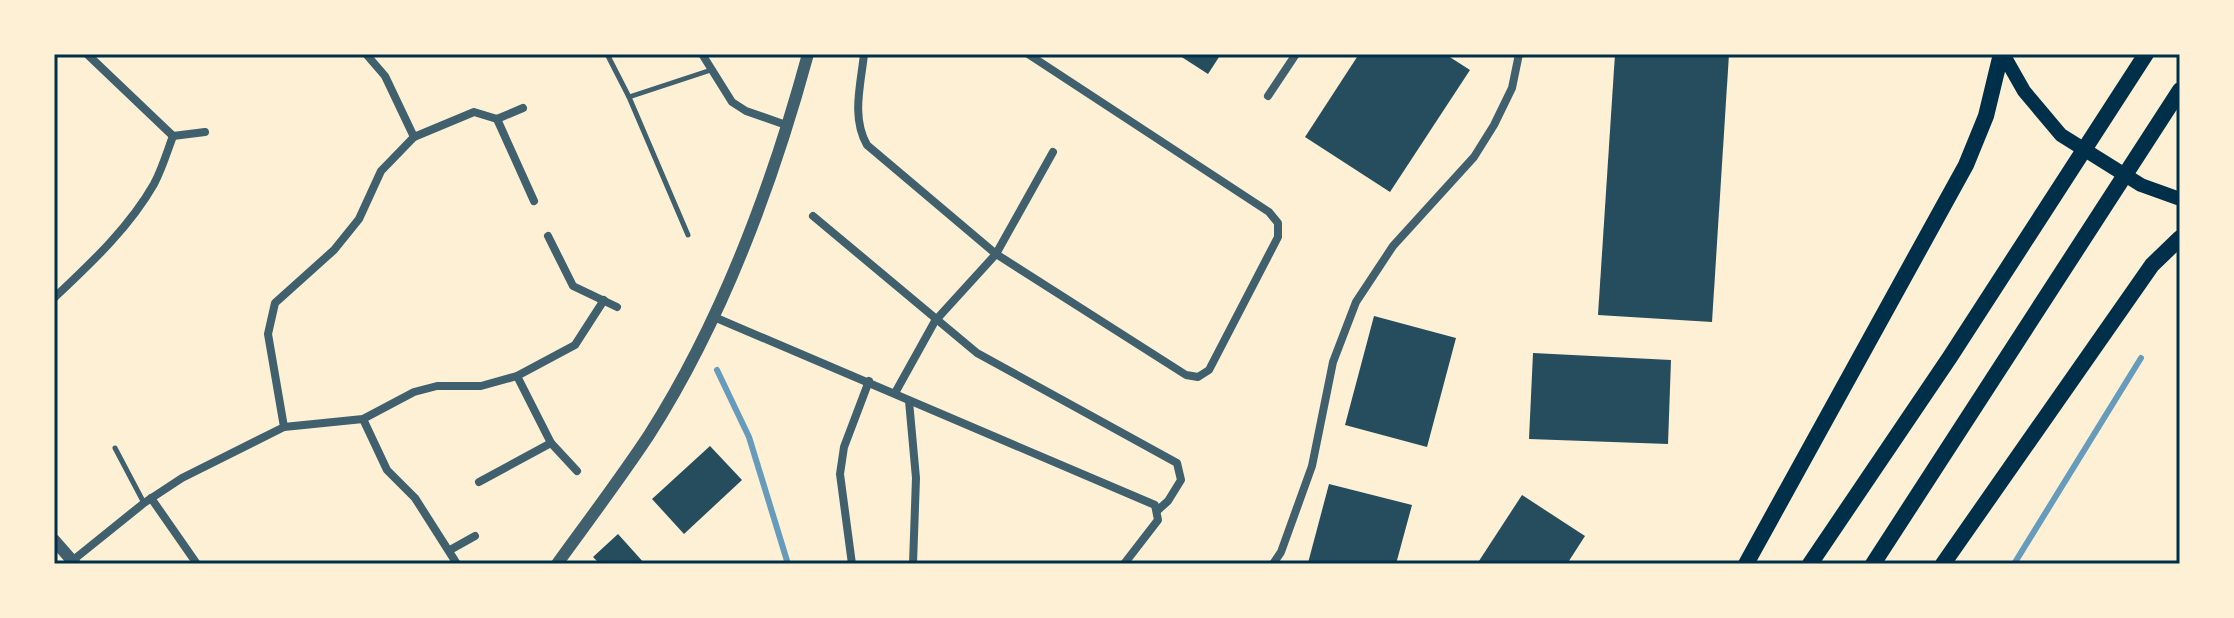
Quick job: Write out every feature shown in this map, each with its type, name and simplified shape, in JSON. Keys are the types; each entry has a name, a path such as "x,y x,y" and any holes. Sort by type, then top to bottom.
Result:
{"highway":[{"path":"1746,564 1966,165 1986,116 2002,54"},
{"path":"1810,564 2146,54"},
{"path":"1873,564 2180,90"},
{"path":"1943,564 2152,265 2180,238"}],"main road":[{"path":"2002,54 2024,91 2061,135 2141,185 2180,199"}],"street":[{"path":"87,54 173,136"},
{"path":"366,54 385,76 414,137"},
{"path":"702,54 732,102 746,111 786,125"},
{"path":"557,564 650,434 714,317 735,270 808,54"},
{"path":"864,54 857,116 859,131 867,145 996,254 1186,375 1198,377 1209,370 1278,237 1278,223 1269,212 1028,54"},
{"path":"1268,96 1296,54"},
{"path":"1273,564 1281,552 1312,466 1333,362 1356,302 1393,246 1474,157 1512,88 1519,54"},
{"path":"284,427 268,334 275,303 334,250 359,219 381,171 414,137 474,112 497,119 523,108"},
{"path":"497,119 534,201"},
{"path":"173,136 205,132"},
{"path":"54,298 99,255 134,214 155,182 173,136"},
{"path":"895,393 935,321 996,254 1053,152"},
{"path":"813,216 977,353 1177,463 1181,480 1168,501 1158,510"},
{"path":"548,236 573,286 617,307"},
{"path":"54,540 74,563 147,500 182,478 284,427 363,419 414,392 437,386 481,386 517,376 575,345 604,300"},
{"path":"714,317 1155,505 1158,520 1124,564"},
{"path":"517,376 551,443 577,471"},
{"path":"852,564 840,474 844,447 869,381"},
{"path":"909,401 916,478 913,564"},
{"path":"363,419 387,470 415,498 457,564"},
{"path":"479,482 551,443"},
{"path":"147,500 197,564"},
{"path":"450,550 475,536"},
{"path":"1280,564 1281,552"}],"lane":[{"path":"607,54 629,97 688,235"},
{"path":"629,97 712,69"},
{"path":"115,448 147,500"}],"building":[{"path":"1177,54 1221,54 1208,74"},
{"path":"1359,54 1445,54 1470,70 1390,192 1305,137"},
{"path":"1615,54 1729,54 1712,322 1598,315"},
{"path":"1374,316 1456,338 1427,447 1345,425"},
{"path":"1533,353 1671,360 1668,444 1529,439"},
{"path":"710,446 742,480 684,534 652,499"},
{"path":"1329,484 1412,505 1396,564 1308,563"},
{"path":"1522,495 1585,536 1567,564 1477,564"},
{"path":"618,534 645,564 596,564 598,562 593,557"}],"waterway":[{"path":"2014,564 2141,358"},
{"path":"717,370 749,437 788,564"}]}
